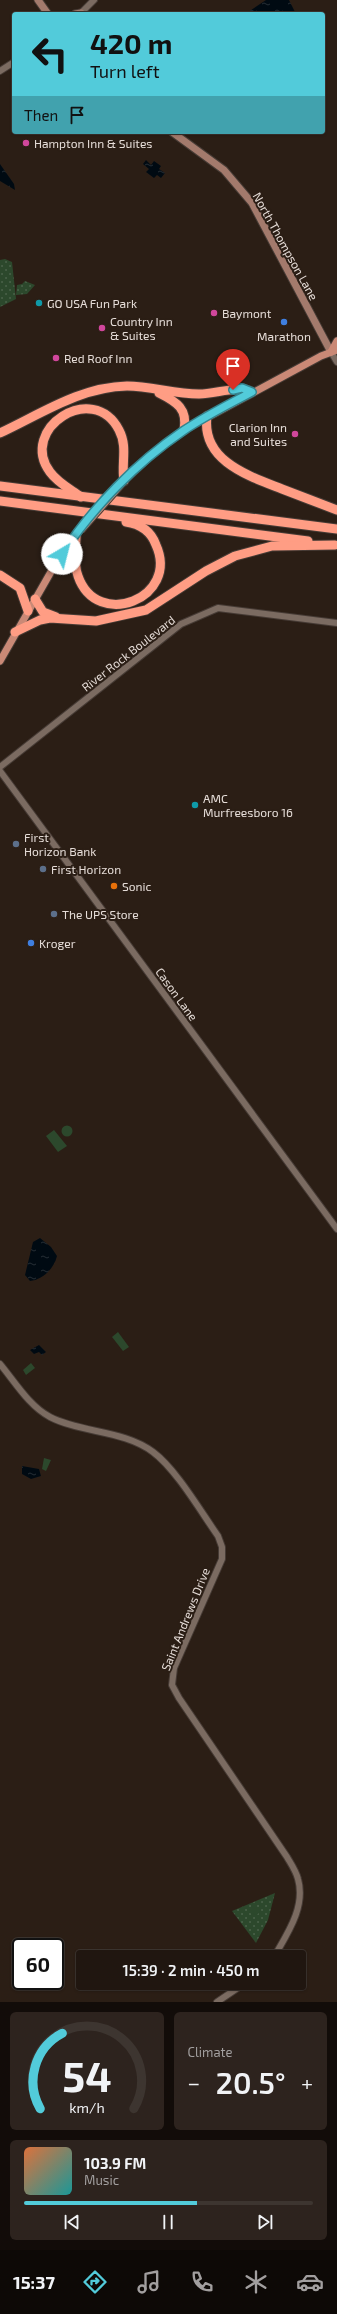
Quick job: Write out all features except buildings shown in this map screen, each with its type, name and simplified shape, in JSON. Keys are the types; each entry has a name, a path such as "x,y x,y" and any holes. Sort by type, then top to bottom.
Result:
{"highway":[{"path":"0,433 71,397 104,387 128,386 198,394 242,388 252,392"},
{"path":"128,386 154,391 169,398 184,412 186,421 184,430"},
{"path":"82,498 56,480 44,461 44,441 47,432 53,423 66,413 85,408 104,415 112,421 123,439 124,460 122,466 124,481"},
{"path":"207,416 206,426 213,445 220,456 235,469 337,510"},
{"path":"0,486 82,498 337,529"},
{"path":"0,501 336,545"},
{"path":"78,533 77,576 88,593 101,601 116,605 127,604 146,595 156,581 160,572 159,550 154,540 142,527 118,520 110,515"},
{"path":"15,632 40,620 65,619 96,621 146,610 206,571 235,556 272,546 336,545"},
{"path":"0,575 20,588 28,611"},
{"path":"35,600 43,612 65,619"}],"main road":[{"path":"38,0 47,12"},
{"name":"North Thompson Lane","path":"175,134 224,170 252,203 334,351"},
{"path":"0,661 15,632 56,563 78,533 124,481 151,455 184,430 207,416 334,351 337,341"}],"street":[{"path":"81,12 94,0"},
{"path":"0,71 12,63"},
{"path":"334,351 337,362"},
{"name":"River Rock Boulevard","path":"0,767 181,624 218,608 337,623"},
{"name":"Cason Lane","path":"0,771 337,1229"},
{"name":"Saint Andrews Drive","path":"0,1364 36,1408 51,1417 136,1443 153,1452 175,1476 218,1536 222,1547 222,1559 174,1668 172,1685 179,1698 287,1857 298,1877 300,1895 299,1906 277,1950"},
{"path":"217,2002 235,1990"}],"green space":[{"path":"5,259 12,262 16,299 0,307 0,260"},
{"path":"25,281 35,285 27,294 16,295 17,285 22,284"},
{"path":"67,1125 71,1127 73,1131 71,1135 67,1137 63,1135 61,1131 63,1127"},
{"path":"54,1130 67,1146 58,1152 46,1136"},
{"path":"118,1332 129,1347 123,1351 112,1337"},
{"path":"31,1363 35,1368 26,1375 23,1370"},
{"path":"44,1458 51,1460 46,1471 42,1469"},
{"path":"275,1893 268,1920 256,1943 232,1911"},
{"path":"249,1907 261,1907 261,1910 257,1915 250,1913"}],"water":[{"path":"266,0 289,0 295,12 248,12"},
{"path":"146,160 151,165 154,161 161,166 159,169 165,173 161,178 157,175 154,178 146,172 149,169 143,164"},
{"path":"0,164 14,184 15,190 0,181"},
{"path":"40,1238 51,1247 57,1256 47,1273 30,1281 25,1275 33,1242"},
{"path":"39,1345 46,1352 42,1355 39,1352 34,1354 30,1350"},
{"path":"22,1466 39,1469 41,1476 31,1479 22,1474"}],"place":[{"name":"Hampton Inn & Suites","path":"26,143"},
{"name":"GO USA Fun Park","path":"39,303"},
{"name":"Baymont","path":"214,313"},
{"name":"Marathon","path":"284,322"},
{"name":"Country Inn & Suites","path":"102,328"},
{"name":"Red Roof Inn","path":"56,358"},
{"name":"Clarion Inn and Suites","path":"295,434"},
{"name":"AMC Murfreesboro 16","path":"195,805"},
{"name":"First Horizon Bank","path":"16,844"},
{"name":"First Horizon","path":"43,869"},
{"name":"Sonic","path":"114,886"},
{"name":"The UPS Store","path":"54,914"},
{"name":"Kroger","path":"31,943"}],"route":[{"path":"62,554 102,504 151,455 184,430 252,392 242,388 233,390"}]}
